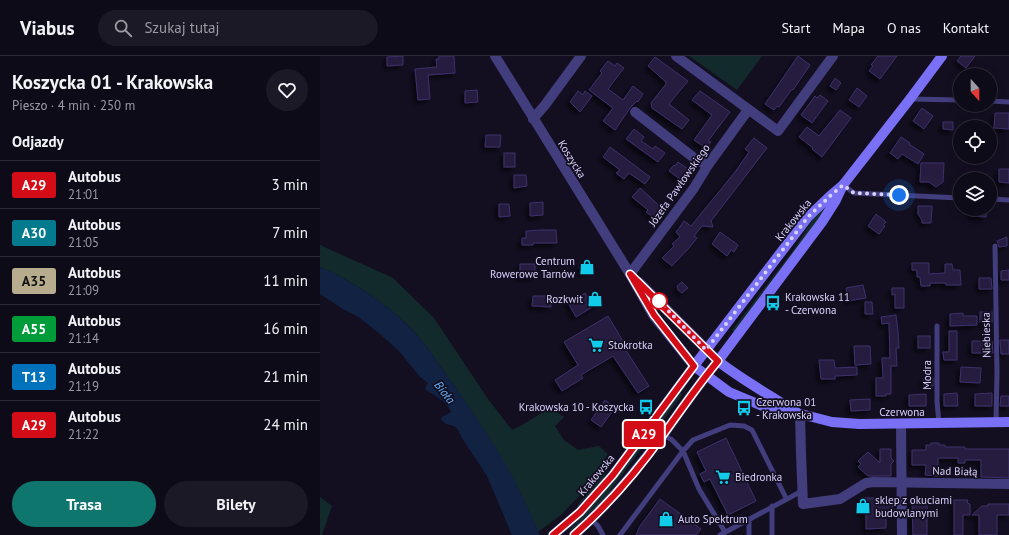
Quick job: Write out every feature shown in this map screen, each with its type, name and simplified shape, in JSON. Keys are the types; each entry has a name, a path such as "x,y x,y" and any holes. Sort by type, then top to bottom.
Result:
{"main road":[{"name":"Krakowska","path":"694,366 808,217 843,185 910,99 940,57"},
{"name":"Krakowska","path":"718,361 822,222 836,200 843,185"},
{"name":"Czerwona","path":"718,361 738,377 769,394 799,414"},
{"path":"694,366 706,375"},
{"name":"Czerwona","path":"706,375 729,392 772,410 799,414 832,422 859,424 939,424 1009,422"}],"street":[{"name":"Koszycka","path":"495,56 654,315 694,366"},
{"path":"534,119 581,56"},
{"path":"676,56 778,131 833,56"},
{"name":"Józefa Pawłowskiego","path":"630,274 694,188 708,165 748,110"},
{"path":"635,112 698,161 708,165"},
{"name":"Koszycka","path":"630,274 664,306 706,350"},
{"path":"706,350 718,361"},
{"name":"Krakowska","path":"574,535 592,520 602,509 662,436 706,375 718,361"},
{"name":"Krakowska","path":"553,535 580,512 613,475 694,366"},
{"path":"799,414 802,491"},
{"path":"901,424 902,535"},
{"name":"Nad Białą","path":"802,491 803,504 840,499 866,483 873,482 1009,484"}],"lane":[{"path":"910,99 953,100"},
{"path":"997,101 1009,102"},
{"path":"843,185 854,193 953,198"},
{"path":"997,199 1009,200"},
{"name":"Niebieska","path":"995,246 997,372 996,422"},
{"name":"Modra","path":"937,326 939,424"},
{"path":"620,535 683,451 693,440 730,425 744,426 752,430 786,498"},
{"path":"662,436 671,439 683,451 699,489 722,534 786,498 802,491"},
{"path":"772,506 772,535"},
{"path":"749,519 749,535"},
{"path":"592,520 598,526 603,535"}],"green space":[{"path":"689,56 762,56 737,90"},
{"path":"838,193 734,332 732,330 795,248 814,217"},
{"path":"320,245 393,278 434,318 488,399 512,430 550,408 564,417 555,426 564,440 578,450 599,446 608,454 581,494 562,514 538,532 519,491 497,451 473,413 424,344 396,314 384,305 359,287 320,267"},
{"path":"680,392 682,395 601,503 571,531 569,529 585,514 614,480"},
{"path":"612,460 603,479 578,507 577,506"},
{"path":"320,497 332,506 322,535 320,535"}],"water":[{"name":"Biała","path":"320,267 359,287 384,305 396,314 420,339 474,414 499,453 518,487 540,535 512,535 487,476 457,428 446,424 441,420 442,417 451,412 447,405 426,390 425,388 428,383 420,377 399,351 381,335 360,318 320,294"}],"building":[{"path":"403,56 403,65 387,66 387,57"},
{"path":"439,56 454,56 455,73 428,75 430,99 418,100 415,69 437,67 436,59 439,59"},
{"path":"798,56 810,65 793,90 792,89 779,107 777,106 774,110 765,104"},
{"path":"878,56 897,56 880,79 869,71 873,66 871,65"},
{"path":"961,56 975,56 966,68 957,61"},
{"path":"655,57 688,81 669,104 689,120 682,129 652,108 651,103 666,84 666,82 648,66"},
{"path":"608,61 615,66 617,63 624,68 608,89 623,100 633,86 643,94 638,102 637,101 630,108 615,130 603,121 613,108 589,90 602,73 600,71"},
{"path":"835,78 841,83 836,90 830,86"},
{"path":"857,88 867,96 859,107 849,100"},
{"path":"477,90 478,102 465,103 465,91"},
{"path":"578,91 583,95 585,91 592,96 580,112 570,102"},
{"path":"700,91 730,112 708,141 711,142 706,148 694,140 712,115 692,100"},
{"path":"820,95 828,101 812,123 801,115 815,96 817,98"},
{"path":"922,108 933,116 924,129 913,121"},
{"path":"840,110 851,118 822,157 799,137 807,127 819,136"},
{"path":"995,113 1009,113 1009,129 997,128 997,120 995,120"},
{"path":"943,122 953,122 953,130 943,129"},
{"path":"634,129 644,137 641,141 653,149 655,146 665,153 658,162 626,139"},
{"path":"486,135 501,135 500,147 485,147"},
{"path":"901,137 924,154 918,164 902,154 898,159 890,153"},
{"path":"754,138 767,148 711,221 713,227 702,226 694,236 697,238 672,266 662,258 674,246 672,244 680,237 676,232 684,221 691,226 735,172 749,152 745,149"},
{"path":"610,147 650,177 645,184 629,173 624,179 616,173 620,170 603,157"},
{"path":"504,153 515,153 515,167 504,167"},
{"path":"678,162 688,169 680,179 669,171"},
{"path":"921,163 944,163 943,182 936,187 929,182 920,182"},
{"path":"999,169 1009,169 1009,183 999,182"},
{"path":"514,175 526,175 527,186 514,188"},
{"path":"640,188 664,210 656,219 646,212 648,210 632,197"},
{"path":"543,202 543,215 530,216 530,203"},
{"path":"499,204 509,204 510,216 499,217"},
{"path":"918,206 932,206 931,223 922,223 922,220 918,214"},
{"path":"876,214 886,222 879,234 868,226"},
{"path":"556,230 557,243 533,243 533,245 522,245 522,238 526,238 526,231"},
{"path":"720,232 738,245 734,252 731,250 727,256 712,244"},
{"path":"1007,237 1007,246 999,247 997,241"},
{"name":"Centrum Rowerowe Tarnów","path":"590,261 594,268 583,274 579,267"},
{"path":"912,263 929,263 929,274 945,273 945,264 952,264 953,270 960,270 961,285 930,283 930,286 921,286 920,277 917,277 917,270 912,270"},
{"path":"520,264 535,264 535,277 520,278"},
{"path":"1009,270 1009,280 1001,280 1001,271"},
{"path":"979,278 991,278 992,289 979,289"},
{"path":"682,282 688,288 682,293 678,290 677,286"},
{"path":"863,285 866,298 848,301 846,288"},
{"path":"892,288 904,288 904,308 895,308 895,294 892,295"},
{"path":"585,293 589,299 595,296 599,303 576,317 567,301 578,295 579,297"},
{"path":"533,296 551,296 551,307 532,306"},
{"path":"865,302 872,302 873,314 865,314"},
{"path":"980,312 992,312 992,322 980,322"},
{"path":"963,313 963,316 977,316 977,325 950,326 950,314"},
{"path":"896,315 899,348 896,348 897,366 891,366 891,394 886,394 886,396 876,396 876,378 883,378 882,358 890,358 889,323 882,324 881,317"},
{"name":"Stokrotka","path":"608,316 627,348 625,349 649,386 638,393 613,356 581,375 583,378 562,391 555,380 578,365 564,342"},
{"path":"949,331 957,331 957,360 944,360 943,352 949,352"},
{"path":"918,336 930,336 930,348 918,348"},
{"path":"1000,340 1009,340 1009,354 1001,354"},
{"path":"972,341 992,341 993,353 972,353"},
{"path":"854,346 870,346 871,364 855,365"},
{"path":"819,360 834,360 835,368 857,367 857,375 835,376 835,379 821,379"},
{"path":"961,367 981,368 980,383 960,382"},
{"path":"933,378 933,386 924,386 924,379"},
{"path":"957,393 958,406 944,406 944,394"},
{"path":"992,393 992,406 975,406 975,394"},
{"path":"926,394 926,406 909,406 909,395"},
{"path":"1001,396 1009,396 1009,406 1000,406"},
{"path":"870,399 870,410 851,411 850,400"},
{"path":"605,400 615,408 601,427 591,420"},
{"name":"Biedronka","path":"726,438 756,501 728,515 710,479 704,482 700,474 706,471 697,452"},
{"path":"931,443 939,443 939,445 945,445 945,447 965,447 965,449 1009,449 1009,478 981,477 981,460 965,460 965,463 958,463 958,458 938,458 938,476 925,475 926,465 912,465 912,450 926,450 926,445 931,445"},
{"path":"880,449 891,449 891,458 894,461 891,464 891,476 868,476 858,467 861,464 858,461 868,452 880,463"},
{"path":"861,498 892,498 893,512 886,513 886,528 866,529 866,513 861,513"},
{"path":"927,498 927,535 913,535 912,499"},
{"name":"Auto Spektrum","path":"660,499 701,529 696,535 636,535 640,526"},
{"path":"954,500 968,500 967,503 970,504 970,515 963,515 963,535 954,535"},
{"path":"988,504 1009,504 1009,515 997,515 997,535 979,535 979,515 972,515 982,506 988,506"}],"bus line":[{"name":"A29","path":"553,535 580,512 613,475 694,366 654,315 630,274 718,361 690,396 662,436 623,484 592,520 574,535"}],"place":[{"name":"Centrum Rowerowe Tarnów","path":"587,267"},
{"name":"Rozkwit","path":"595,299"},
{"name":"Krakowska 11 - Czerwona","path":"773,303"},
{"name":"Stokrotka","path":"596,345"},
{"name":"Krakowska 10 - Koszycka","path":"646,407"},
{"name":"Czerwona 01 - Krakowska","path":"744,408"},
{"name":"Biedronka","path":"723,477"},
{"name":"sklep z okuciami budowlanymi","path":"863,506"},
{"name":"Auto Spektrum","path":"666,519"}],"route":[{"path":"659,301 706,350 730,321 808,217 843,185 854,193 899,195"}]}
